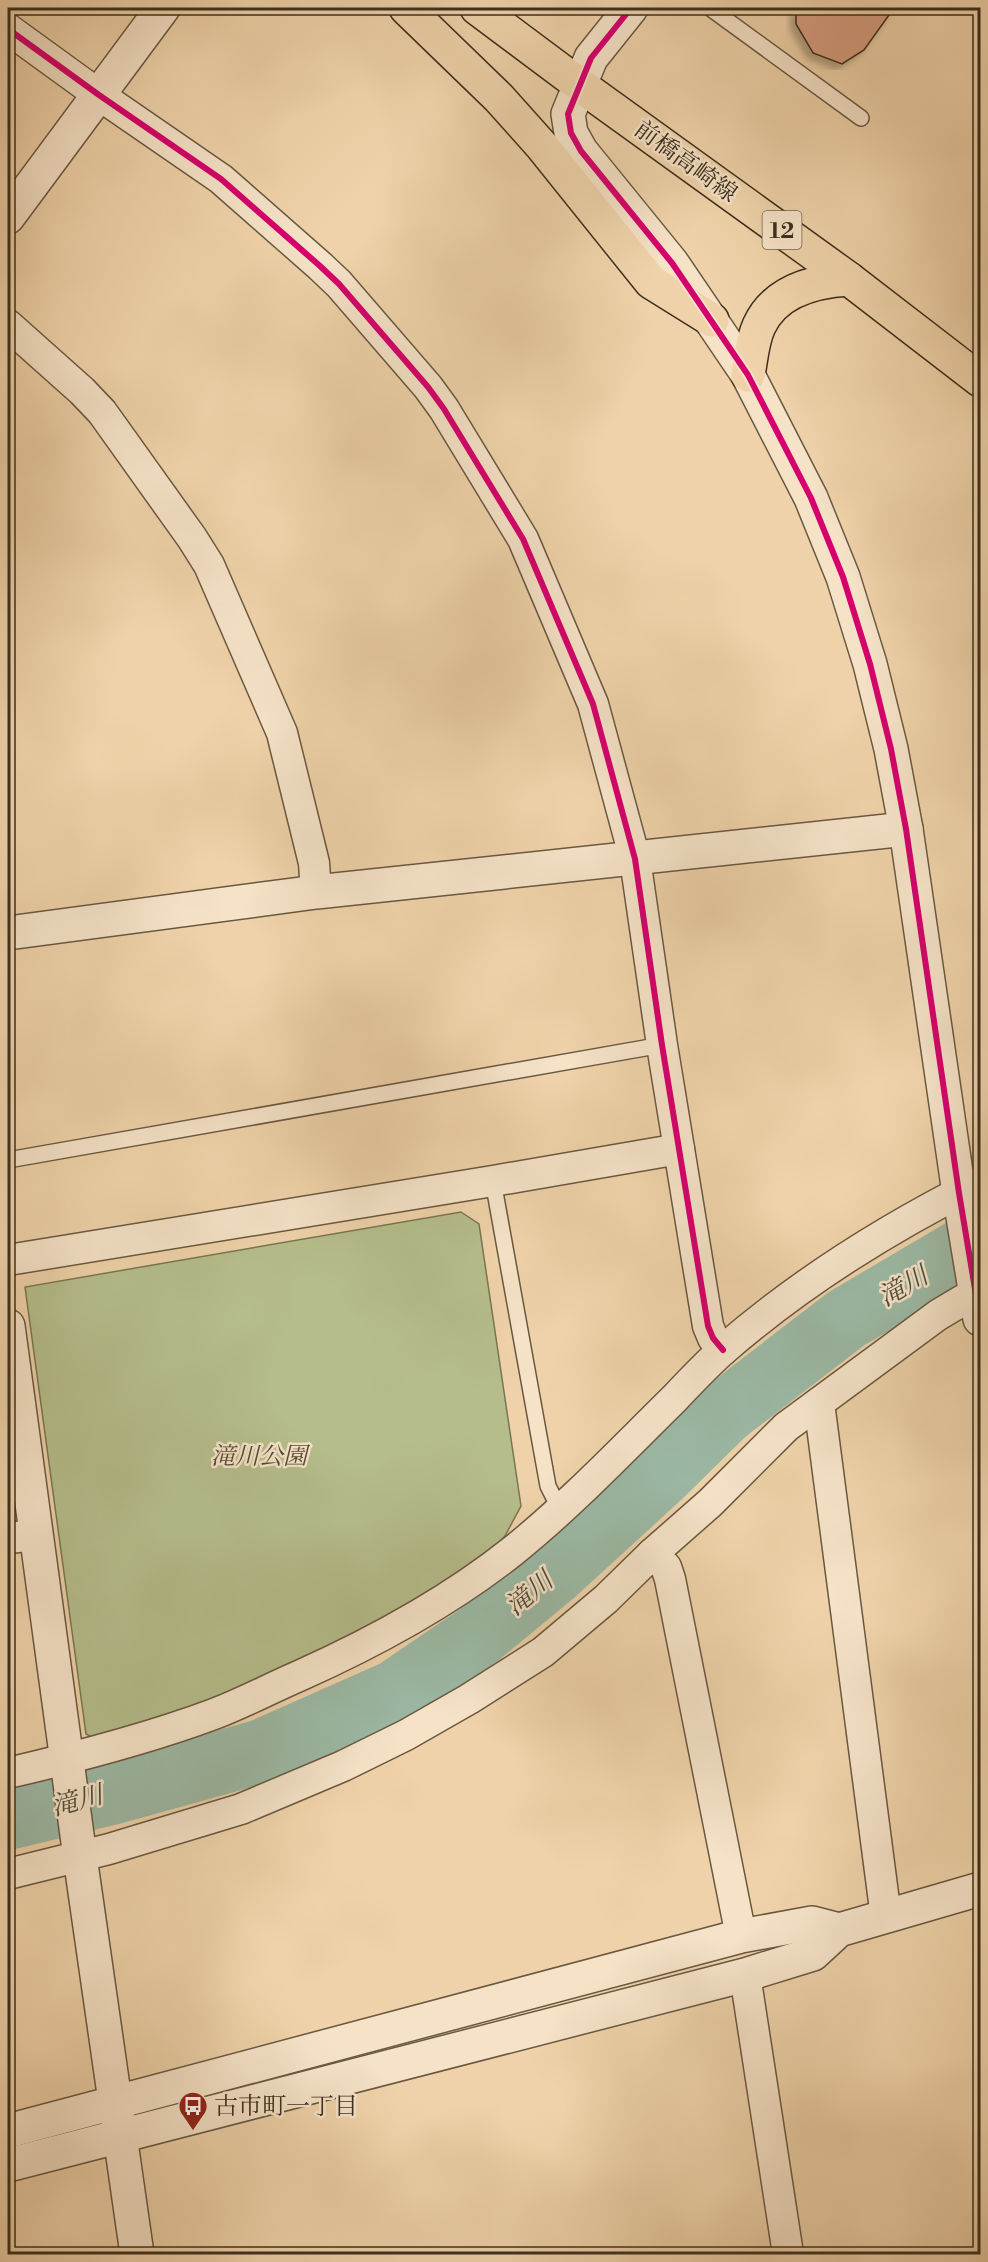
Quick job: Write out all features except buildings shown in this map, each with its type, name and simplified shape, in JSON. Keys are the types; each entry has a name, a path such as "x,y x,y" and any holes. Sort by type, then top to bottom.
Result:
{"main road":[{"path":"406,8 499,98 651,282 712,320"},
{"name":"前橋高崎線","path":"477,8 849,279 981,380"},
{"path":"748,375 759,324 769,311 796,290 812,284 849,279"}],"street":[{"path":"8,217 163,8"},
{"path":"8,1874 80,1857 241,1809 343,1766 406,1735 469,1699 543,1652 606,1599 652,1554 710,1503 786,1427 938,1316 978,1296 967,1191 891,749 870,664 843,577 811,498 748,375 672,263 581,151 571,133 568,114 591,58 631,8"},
{"path":"8,28 99,95 221,179 339,284 428,387 444,409 523,539 592,704 635,859 662,1045 708,1326 713,1338 723,1350"},
{"path":"8,326 82,391 102,412 209,565 282,733 314,863 316,892"},
{"path":"8,933 316,892 906,829"},
{"path":"8,1260 679,1149"},
{"path":"8,1773 66,1760 215,1713 354,1651 412,1619 513,1551 560,1510 723,1350 841,1263 912,1217 967,1191"},
{"path":"8,1326 22,1537 66,1760 137,2254"},
{"path":"819,1403 886,1917"},
{"path":"652,1554 666,1567 670,1580 741,1936"},
{"path":"8,2164 745,1975 813,1954 839,1930 981,1889"},
{"path":"8,2131 741,1936 812,1923 839,1930"},
{"path":"745,1975 788,2254"}],"lane":[{"path":"710,8 861,118"},
{"path":"8,1160 662,1045"},
{"path":"493,1181 548,1486 560,1510"}],"green space":[{"name":"滝川公園","path":"461,1212 479,1224 521,1506 505,1536 470,1573 406,1613 206,1707 97,1740 86,1734 25,1287"}],"waterway":[{"name":"滝川","path":"8,1818 115,1792 262,1751 395,1692 479,1635 555,1572 660,1476 724,1413 846,1319 980,1240"}],"cycle path":[{"path":"631,8 591,58 568,114 571,133 581,151 672,263 748,375 811,498 843,577 870,664 891,749 906,829 959,1193 980,1319"},
{"path":"8,29 221,179 339,284 428,387 444,409 523,539 593,704 635,859 662,1045 708,1326 713,1338 723,1350"}],"place":[{"name":"古市町一丁目","path":"193,2132"}]}
